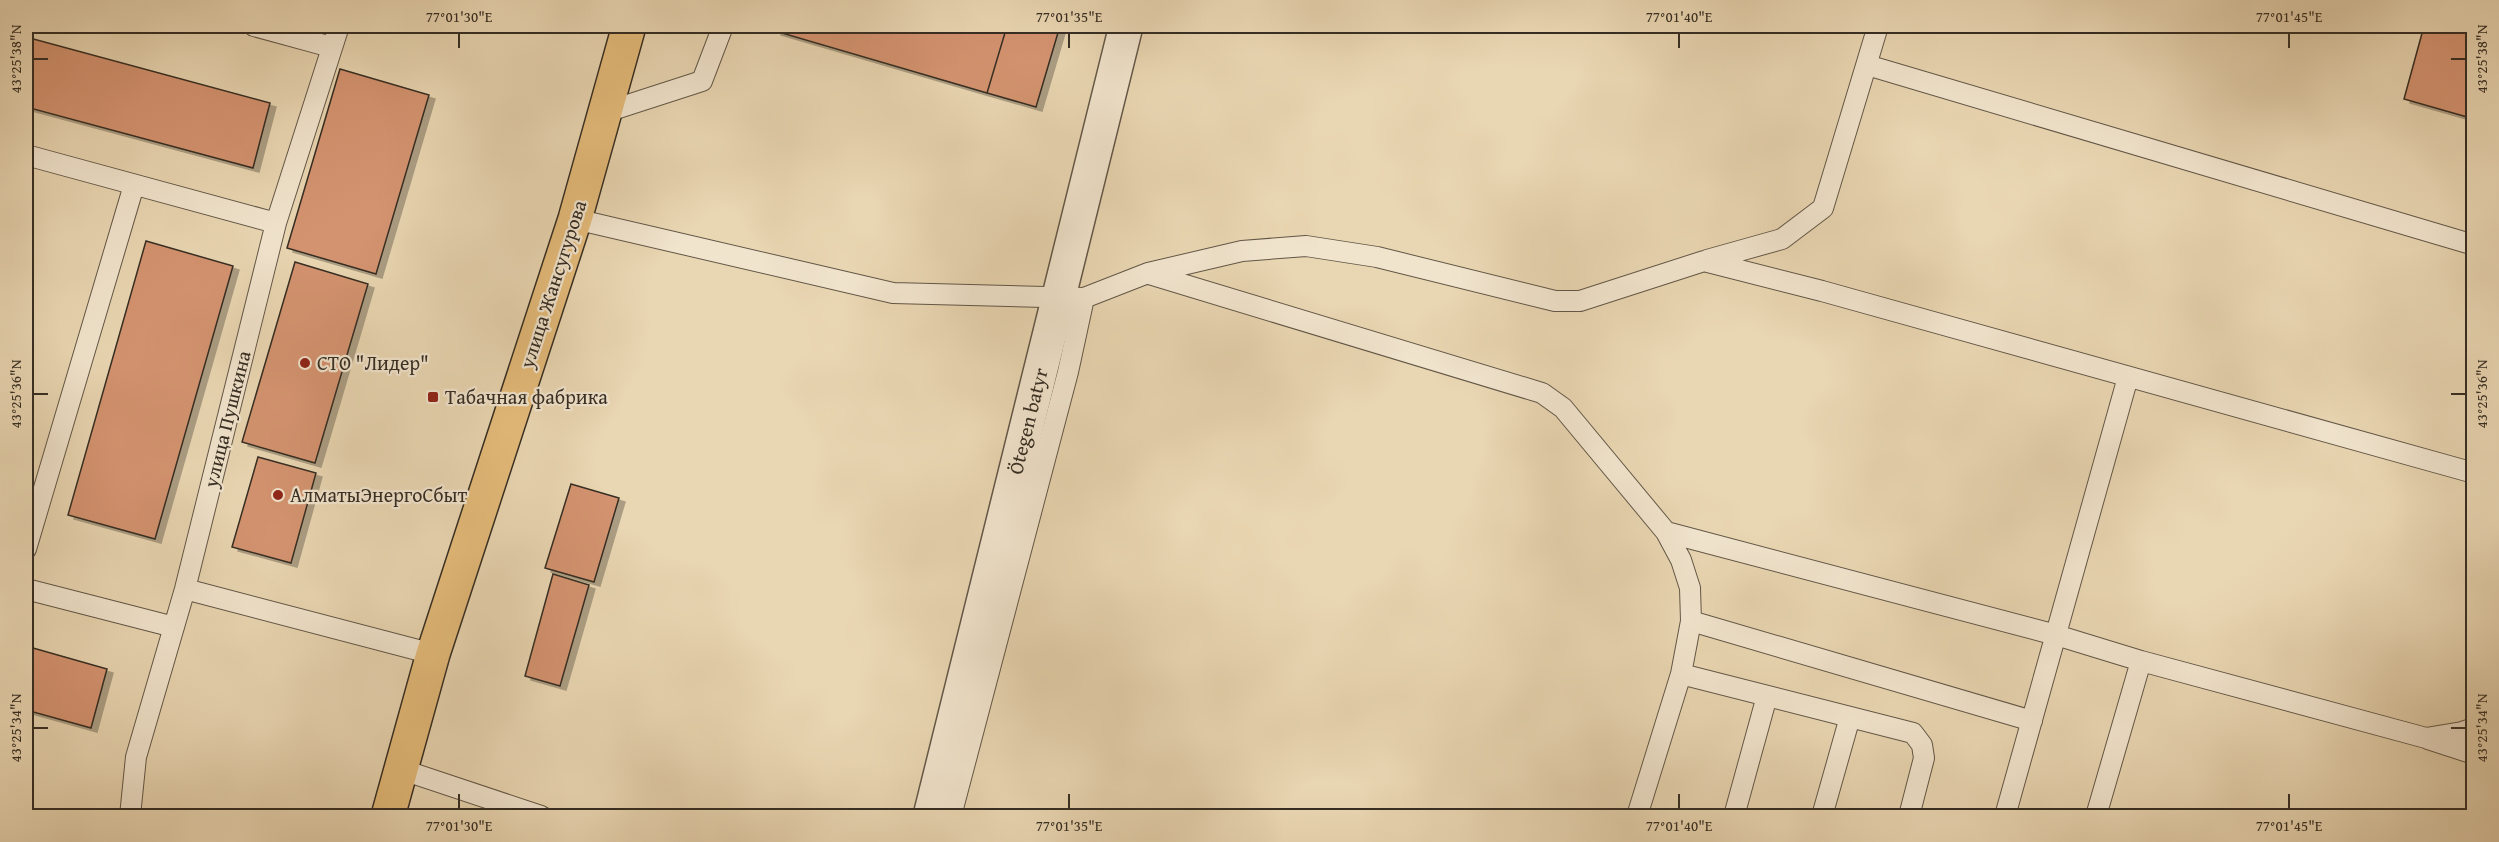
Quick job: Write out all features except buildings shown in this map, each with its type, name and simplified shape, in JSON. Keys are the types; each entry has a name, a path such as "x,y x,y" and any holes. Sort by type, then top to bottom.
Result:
{"main road":[{"name":"улица Жансугурова","path":"388,816 433,654 575,219 603,112 629,26"}],"street":[{"name":"Ötegen batyr","path":"930,816 1125,26"}],"lane":[{"path":"255,26 331,47"},
{"name":"улица Пушкина","path":"130,816 136,757 185,589 276,223 339,26"},
{"path":"603,112 702,81 723,26"},
{"path":"575,219 893,293 1084,298 1148,273 1242,250 1306,246 1377,256 1556,301 1580,301 1704,261 1782,239 1823,208 1878,26"},
{"path":"1867,65 2474,245"},
{"path":"26,155 276,223"},
{"path":"26,549 134,185"},
{"path":"1704,261 1822,291 2474,473"},
{"path":"1148,273 1542,393 1563,408 1666,532 1681,560 1690,588 1691,621 1681,674 1637,816"},
{"path":"951,816 1068,372 1084,298"},
{"path":"2005,816 2128,376"},
{"path":"1666,532 2056,635 2141,661 2426,738 2474,754"},
{"path":"26,589 174,627"},
{"path":"185,589 433,654"},
{"path":"1691,621 2032,721"},
{"path":"2096,816 2141,661"},
{"path":"1681,674 1913,733 1922,745 1924,758 1909,816"},
{"path":"1734,816 1767,696"},
{"path":"1822,816 1850,717"},
{"path":"2426,738 2474,728"},
{"path":"400,769 541,816"}],"place":[{"name":"СТО \"Лидер\"","path":"305,363"},
{"name":"Табачная фабрика","path":"433,397"},
{"name":"АлматыЭнергоСбыт","path":"278,495"}]}
